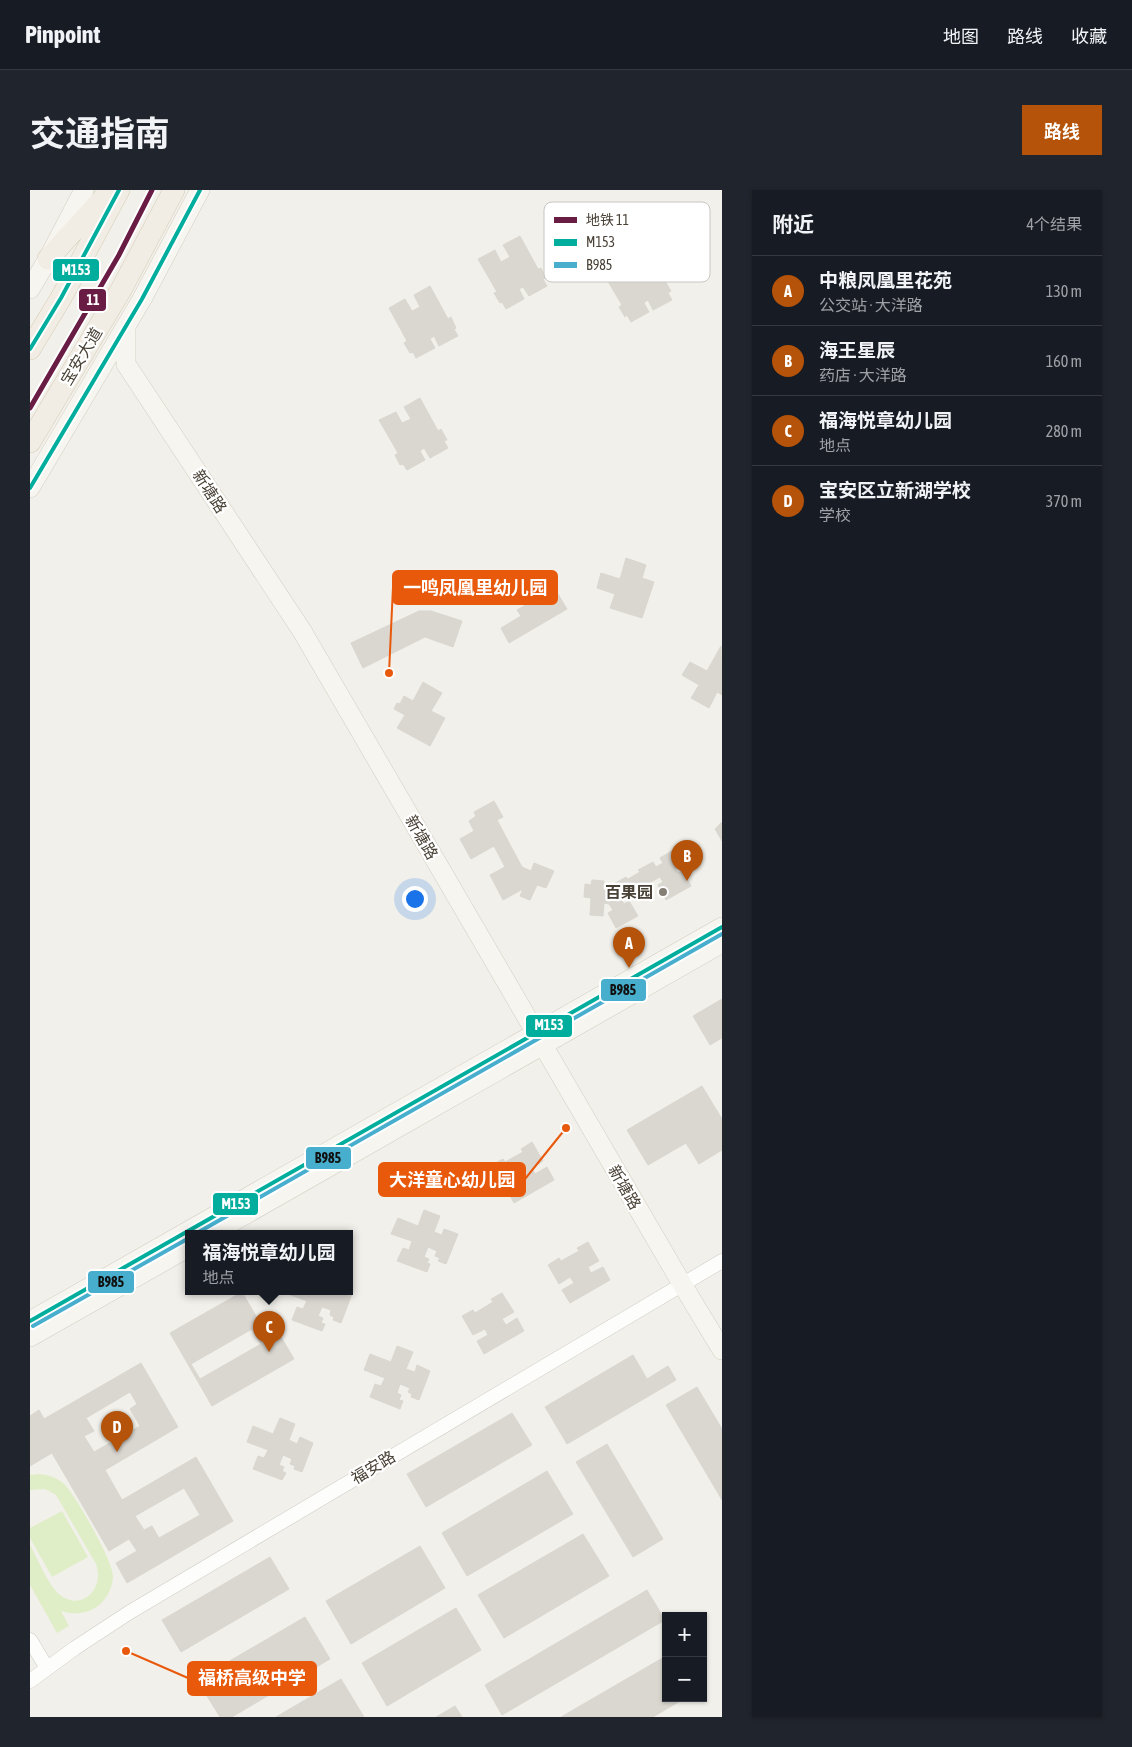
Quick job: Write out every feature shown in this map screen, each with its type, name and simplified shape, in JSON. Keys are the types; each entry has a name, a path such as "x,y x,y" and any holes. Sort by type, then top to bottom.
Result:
{"main road":[{"path":"48,259 111,190"},
{"path":"30,349 61,298 118,190"},
{"name":"宝安大道","path":"30,442 122,288 174,190"}],"street":[{"path":"30,289 84,190"},
{"path":"30,488 126,327 200,190"},
{"name":"新塘路","path":"126,327 126,364 302,631 722,1350"},
{"path":"218,1230 539,1039 722,927"},
{"path":"194,1230 539,1039 722,943"},
{"path":"30,1321 185,1235"},
{"path":"30,1337 185,1249"},
{"name":"福安路","path":"30,1681 75,1648 138,1607 722,1261"},
{"path":"30,1640 47,1668"}],"green space":[{"path":"39,1474 55,1478 69,1490 100,1543 113,1576 109,1592 98,1606 80,1613 61,1611 69,1626 57,1633 30,1585 30,1545 51,1585 60,1595 68,1600 76,1601 90,1595 97,1581 98,1573 96,1564 56,1495 45,1489 30,1490 30,1475"},
{"path":"62,1511 88,1557 52,1577 30,1538 30,1528"}],"building":[{"path":"520,236 538,269 541,268 544,274 544,282 547,286 529,296 523,287 519,289 524,299 506,309 494,293 497,292 478,259 495,250 501,262 510,257 503,245"},
{"path":"608,282 666,282 671,291 668,293 672,300 653,310 648,300 644,303 649,312 631,322 627,315 625,317 619,307 622,305"},
{"path":"430,286 448,319 451,317 458,336 439,346 434,336 430,339 435,348 416,358 413,352 410,353 404,343 407,341 389,308 405,299 412,311 420,307 414,295"},
{"path":"420,398 438,431 441,429 447,440 444,441 448,448 430,458 424,448 420,451 425,460 407,470 403,464 400,465 395,455 398,453 379,420 396,412 402,423 411,419 404,407"},
{"path":"626,558 646,565 642,578 654,582 642,618 610,608 615,594 597,588 601,573 620,579"},
{"path":"558,594 567,609 509,643 501,628 521,616 517,610 534,600 537,606"},
{"path":"419,611 431,611 462,621 453,647 425,637 363,668 351,643"},
{"path":"721,646 722,695 717,692 709,708 691,698 699,685 682,675 690,662 707,671"},
{"path":"423,682 442,693 431,711 445,718 430,746 397,728 405,715 394,709 397,703 400,704 404,696 413,701"},
{"path":"494,801 503,817 497,820 522,867 531,871 534,863 554,871 546,888 537,885 530,900 520,896 523,889 503,900 490,875 505,867 494,846 471,859 460,839 474,831 469,821 476,816 474,812"},
{"path":"722,822 722,841 715,829"},
{"path":"675,849 677,851 680,849 687,862 675,869 678,873 683,871 691,886 666,900 658,885 663,882 660,877 621,899 624,904 629,901 638,916 616,928 608,913 613,910 609,904 604,903 603,916 590,915 591,898 584,897 585,884 591,885 592,880 604,881 603,890 615,891 612,885 626,877 628,879 640,872 638,870 653,862 656,867 663,863 660,858"},
{"path":"722,999 722,1038 710,1045 693,1016"},
{"path":"702,1086 722,1119 722,1150 699,1164 686,1143 648,1165 627,1130"},
{"path":"532,1142 543,1161 532,1168 535,1174 547,1167 554,1180 514,1203 507,1190 518,1184 514,1178 503,1184 492,1165 503,1159 505,1162 523,1152 521,1149"},
{"path":"424,1210 440,1216 434,1232 442,1235 444,1229 458,1234 446,1264 438,1261 440,1258 435,1256 437,1251 428,1247 424,1257 429,1259 427,1263 430,1264 427,1272 397,1261 403,1248 409,1250 412,1241 391,1234 398,1218 418,1226"},
{"path":"588,1242 599,1261 588,1267 591,1273 603,1267 610,1280 570,1303 562,1290 574,1283 570,1277 559,1284 548,1265 559,1258 561,1261 579,1251 577,1248"},
{"path":"502,1293 514,1312 502,1319 506,1325 517,1318 524,1331 484,1354 477,1341 488,1335 485,1329 473,1335 462,1316 473,1310 475,1313 493,1302 491,1299"},
{"path":"237,1295 244,1295 267,1335 277,1330 294,1359 212,1406 170,1333","holes":["252,1329 261,1344 200,1379 191,1364"]},
{"path":"291,1295 352,1295 341,1323 333,1320 334,1317 330,1315 331,1310 322,1307 318,1316 323,1318 321,1323 325,1324 322,1331 292,1320 297,1307 303,1309 307,1301"},
{"path":"397,1346 413,1352 406,1369 415,1372 417,1365 430,1371 419,1400 411,1397 412,1394 408,1392 410,1388 400,1384 397,1393 401,1395 399,1400 403,1401 400,1409 370,1397 375,1384 381,1386 385,1378 364,1370 370,1354 391,1362"},
{"path":"633,1355 647,1379 668,1366 676,1380 567,1444 545,1407"},
{"path":"141,1363 178,1427 105,1470 122,1500 196,1457 233,1521 127,1583 116,1563 137,1551 129,1539 109,1551 52,1453 30,1466 30,1416 39,1410 44,1419","holes":["130,1392 137,1404 130,1409 140,1426 94,1452 84,1436 94,1431 86,1418","184,1488 200,1515 159,1538 152,1526 144,1530 135,1516"]},
{"path":"697,1387 722,1429 722,1500 666,1405"},
{"path":"512,1413 532,1445 426,1507 407,1474"},
{"path":"280,1418 295,1424 289,1440 297,1444 300,1437 313,1443 302,1472 294,1469 295,1466 290,1464 292,1459 283,1455 279,1465 284,1467 282,1471 286,1473 282,1480 253,1469 258,1456 264,1458 268,1450 247,1442 253,1426 273,1434"},
{"path":"607,1444 663,1539 633,1557 576,1462"},
{"path":"547,1471 573,1514 467,1576 442,1533"},
{"path":"583,1534 609,1576 504,1638 478,1595"},
{"path":"420,1546 445,1588 351,1644 326,1601"},
{"path":"270,1557 289,1589 181,1652 162,1620"},
{"path":"647,1590 662,1615 662,1622 502,1715 485,1685"},
{"path":"456,1608 481,1650 387,1706 362,1663"},
{"path":"305,1617 330,1659 232,1717 220,1717 197,1680"},
{"path":"662,1658 662,1702 678,1702 653,1717 561,1717"},
{"path":"341,1679 364,1717 276,1717"},
{"path":"455,1706 462,1717 436,1717"}],"metro line":[{"name":"11","path":"30,408 119,255 152,190"}],"transit line":[{"name":"M153","path":"30,349 61,298 119,190"},
{"name":"M153","path":"30,488 142,299 200,190"},
{"name":"M153","path":"190,1230 722,927"},
{"name":"B985","path":"202,1230 722,934"},
{"name":"M153","path":"30,1321 185,1233"},
{"name":"B985","path":"33,1326 185,1240"}],"place":[{"name":"一鸣凤凰里幼儿园","path":"389,673"},
{"name":"海王星辰","path":"687,881"},
{"name":"百果园","path":"663,892"},
{"name":"中粮凤凰里花苑","path":"629,968"},
{"name":"大洋童心幼儿园","path":"566,1128"},
{"name":"福海悦章幼儿园","path":"269,1352"},
{"name":"宝安区立新湖学校","path":"117,1452"},
{"name":"福桥高级中学","path":"126,1651"}]}
